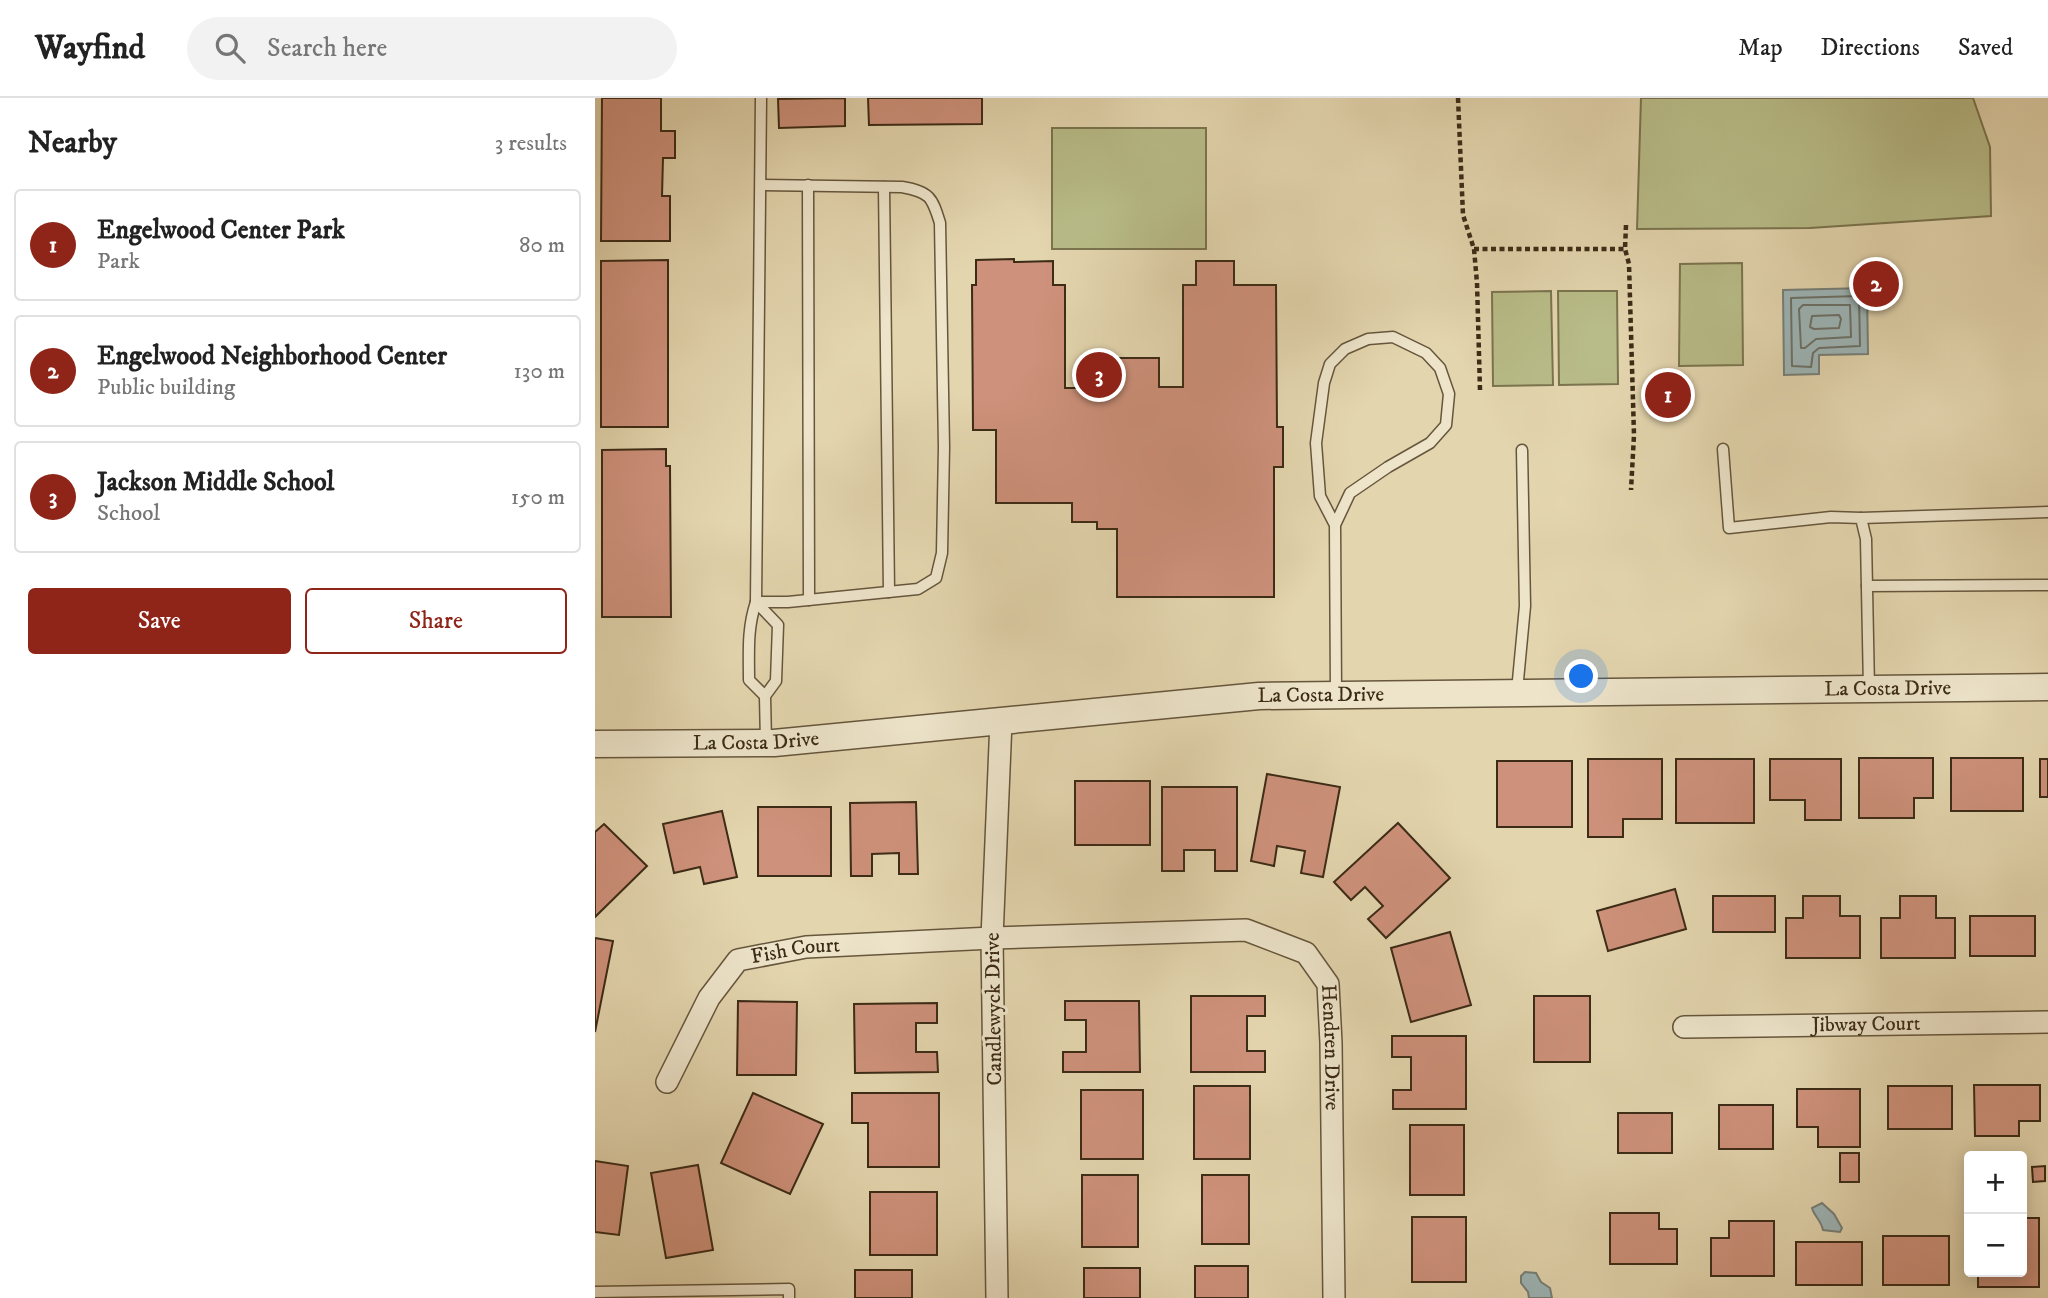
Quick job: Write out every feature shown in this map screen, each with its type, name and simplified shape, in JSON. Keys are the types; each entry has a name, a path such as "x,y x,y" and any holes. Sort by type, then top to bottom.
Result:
{"street":[{"name":"La Costa Drive","path":"595,744 766,743 1259,695 2048,687"},
{"name":"Candlewyck Drive","path":"997,1298 992,938 1001,721"},
{"name":"Hendren Drive","path":"992,938 1246,930 1306,953 1328,984 1333,1298"},
{"name":"Fish Court","path":"667,1082 709,998 738,960 806,947 992,938"},
{"name":"Jibway Court","path":"1684,1027 2048,1022"}],"lane":[{"path":"761,98 756,602 748,625 749,680 765,696"},
{"path":"756,602 810,600 918,589 936,578 942,553 944,447 940,223 933,201 922,190 761,185"},
{"path":"808,185 810,600"},
{"path":"884,187 889,592"},
{"path":"1335,525 1320,496 1316,443 1324,383 1330,364 1345,349 1368,339 1393,337 1426,353 1440,368 1449,394 1446,425 1430,443 1388,467 1350,494 1335,525 1336,694"},
{"path":"1723,449 1729,528 1831,517 2048,512"},
{"path":"1517,691 1525,606 1523,450"},
{"path":"1861,518 1866,539 1869,689"},
{"path":"1867,586 2048,585"},
{"path":"756,602 778,625 776,681 765,696 766,743"},
{"path":"595,1292 789,1289 789,1298"}],"path":[{"path":"1458,98 1463,215 1473,249 1480,390"},
{"path":"1626,225 1634,435 1631,491"},
{"path":"1473,249 1625,249"}],"green space":[{"path":"1641,98 1973,98 1990,147 1991,216 1810,228 1637,229"},
{"path":"1052,128 1206,128 1206,249 1052,249"},
{"path":"1742,263 1743,365 1679,366 1680,264"},
{"path":"1551,291 1553,385 1493,386 1492,292"},
{"path":"1558,291 1617,291 1618,384 1559,385"}],"water":[{"path":"1867,288 1868,354 1819,355 1819,374 1784,375 1783,290"},
{"path":"1822,1203 1834,1214 1842,1228 1840,1232 1823,1230 1812,1208"},
{"path":"1525,1272 1536,1273 1541,1282 1550,1288 1552,1298 1529,1298 1521,1283 1521,1276"}],"building":[{"path":"602,98 661,98 661,131 675,131 675,158 663,158 662,196 670,196 670,241 601,241"},
{"path":"845,98 845,126 779,128 778,99"},
{"path":"868,98 982,98 982,124 869,125"},
{"path":"1014,259 1014,262 1053,261 1053,285 1065,285 1065,388 1096,388 1096,358 1159,358 1159,387 1183,387 1183,285 1196,285 1196,261 1234,261 1234,285 1276,285 1277,427 1283,427 1283,467 1274,467 1274,597 1117,597 1117,529 1097,529 1097,522 1072,522 1072,503 996,503 996,430 973,430 972,285 976,285 976,260"},
{"path":"668,260 668,427 601,427 601,261"},
{"path":"666,449 666,466 670,466 671,617 602,617 602,450"},
{"path":"1859,758 1933,758 1933,798 1914,798 1914,818 1859,818"},
{"path":"1951,758 2023,758 2023,811 1951,811"},
{"path":"1588,759 1662,759 1662,819 1623,819 1623,837 1588,837"},
{"path":"1676,759 1754,759 1754,823 1676,823"},
{"path":"1770,759 1841,759 1841,820 1805,820 1805,800 1770,800"},
{"path":"2040,759 2048,759 2048,797 2040,797"},
{"path":"1497,761 1572,761 1572,827 1497,827"},
{"path":"1267,774 1340,787 1323,877 1301,873 1305,851 1277,846 1274,866 1251,861"},
{"path":"1075,781 1150,781 1150,845 1075,845"},
{"path":"1162,787 1237,787 1237,871 1215,871 1215,850 1184,850 1184,871 1162,871"},
{"path":"916,802 918,874 899,874 899,853 872,854 872,876 851,876 850,803"},
{"path":"758,807 831,807 831,876 758,876"},
{"path":"722,811 737,877 704,884 700,867 674,873 663,824"},
{"path":"1398,823 1450,878 1386,938 1368,919 1383,906 1365,887 1351,900 1334,882"},
{"path":"604,824 647,866 595,917 595,832"},
{"path":"1675,889 1686,929 1608,951 1597,911"},
{"path":"1713,896 1775,896 1775,932 1713,932"},
{"path":"1803,896 1840,896 1840,916 1860,916 1860,958 1786,958 1786,918 1803,918"},
{"path":"1900,896 1936,896 1936,918 1955,918 1955,958 1881,958 1881,918 1900,918"},
{"path":"1970,916 2035,916 2035,956 1970,956"},
{"path":"1450,932 1471,1005 1411,1022 1391,948"},
{"path":"595,938 613,941 595,1032"},
{"path":"1191,996 1265,996 1265,1016 1247,1016 1247,1051 1265,1051 1265,1072 1191,1072"},
{"path":"1534,996 1590,996 1590,1062 1534,1062"},
{"path":"738,1001 797,1002 796,1075 737,1075"},
{"path":"1065,1001 1139,1001 1140,1072 1063,1072 1063,1052 1086,1052 1086,1020 1065,1020"},
{"path":"937,1003 937,1023 916,1023 916,1052 937,1052 938,1072 855,1073 854,1004"},
{"path":"1392,1036 1466,1036 1466,1109 1393,1109 1393,1090 1411,1090 1411,1057 1392,1057"},
{"path":"1974,1085 2040,1085 2040,1121 2019,1121 2019,1136 1975,1136"},
{"path":"1194,1086 1250,1086 1250,1159 1194,1159"},
{"path":"1888,1086 1952,1086 1952,1129 1888,1129"},
{"path":"1797,1089 1860,1089 1860,1147 1818,1147 1818,1127 1797,1127"},
{"path":"1081,1090 1143,1090 1143,1159 1081,1159"},
{"path":"753,1093 823,1124 790,1194 721,1163"},
{"path":"852,1093 939,1093 939,1167 868,1167 868,1123 852,1123"},
{"path":"1719,1105 1773,1105 1773,1149 1719,1149"},
{"path":"1618,1113 1672,1113 1672,1153 1618,1153"},
{"path":"1410,1125 1464,1125 1464,1195 1410,1195"},
{"path":"1840,1153 1859,1153 1859,1182 1840,1182"},
{"path":"595,1161 628,1166 619,1235 595,1232"},
{"path":"698,1165 713,1250 666,1258 651,1173"},
{"path":"2045,1166 2045,1181 2033,1182 2032,1167"},
{"path":"1082,1175 1138,1175 1138,1247 1082,1247"},
{"path":"1202,1175 1249,1175 1249,1244 1202,1244"},
{"path":"870,1192 937,1192 937,1255 870,1255"},
{"path":"1610,1213 1659,1213 1659,1229 1677,1229 1677,1264 1610,1264"},
{"path":"1412,1217 1466,1217 1466,1282 1412,1282"},
{"path":"2027,1218 2039,1218 2039,1287 1978,1287 1978,1277 2027,1277"},
{"path":"1729,1221 1774,1221 1774,1276 1711,1276 1711,1238 1729,1238"},
{"path":"1883,1236 1949,1236 1949,1285 1883,1285"},
{"path":"1796,1242 1862,1242 1862,1285 1796,1285"},
{"path":"1195,1266 1248,1266 1248,1298 1195,1298"},
{"path":"1084,1268 1140,1268 1140,1298 1084,1298"},
{"path":"855,1270 912,1270 912,1298 855,1298"}],"place":[{"name":"Engelwood Neighborhood Center","path":"1876,284"},
{"name":"Jackson Middle School","path":"1099,375"},
{"name":"Engelwood Center Park","path":"1668,395"}]}
